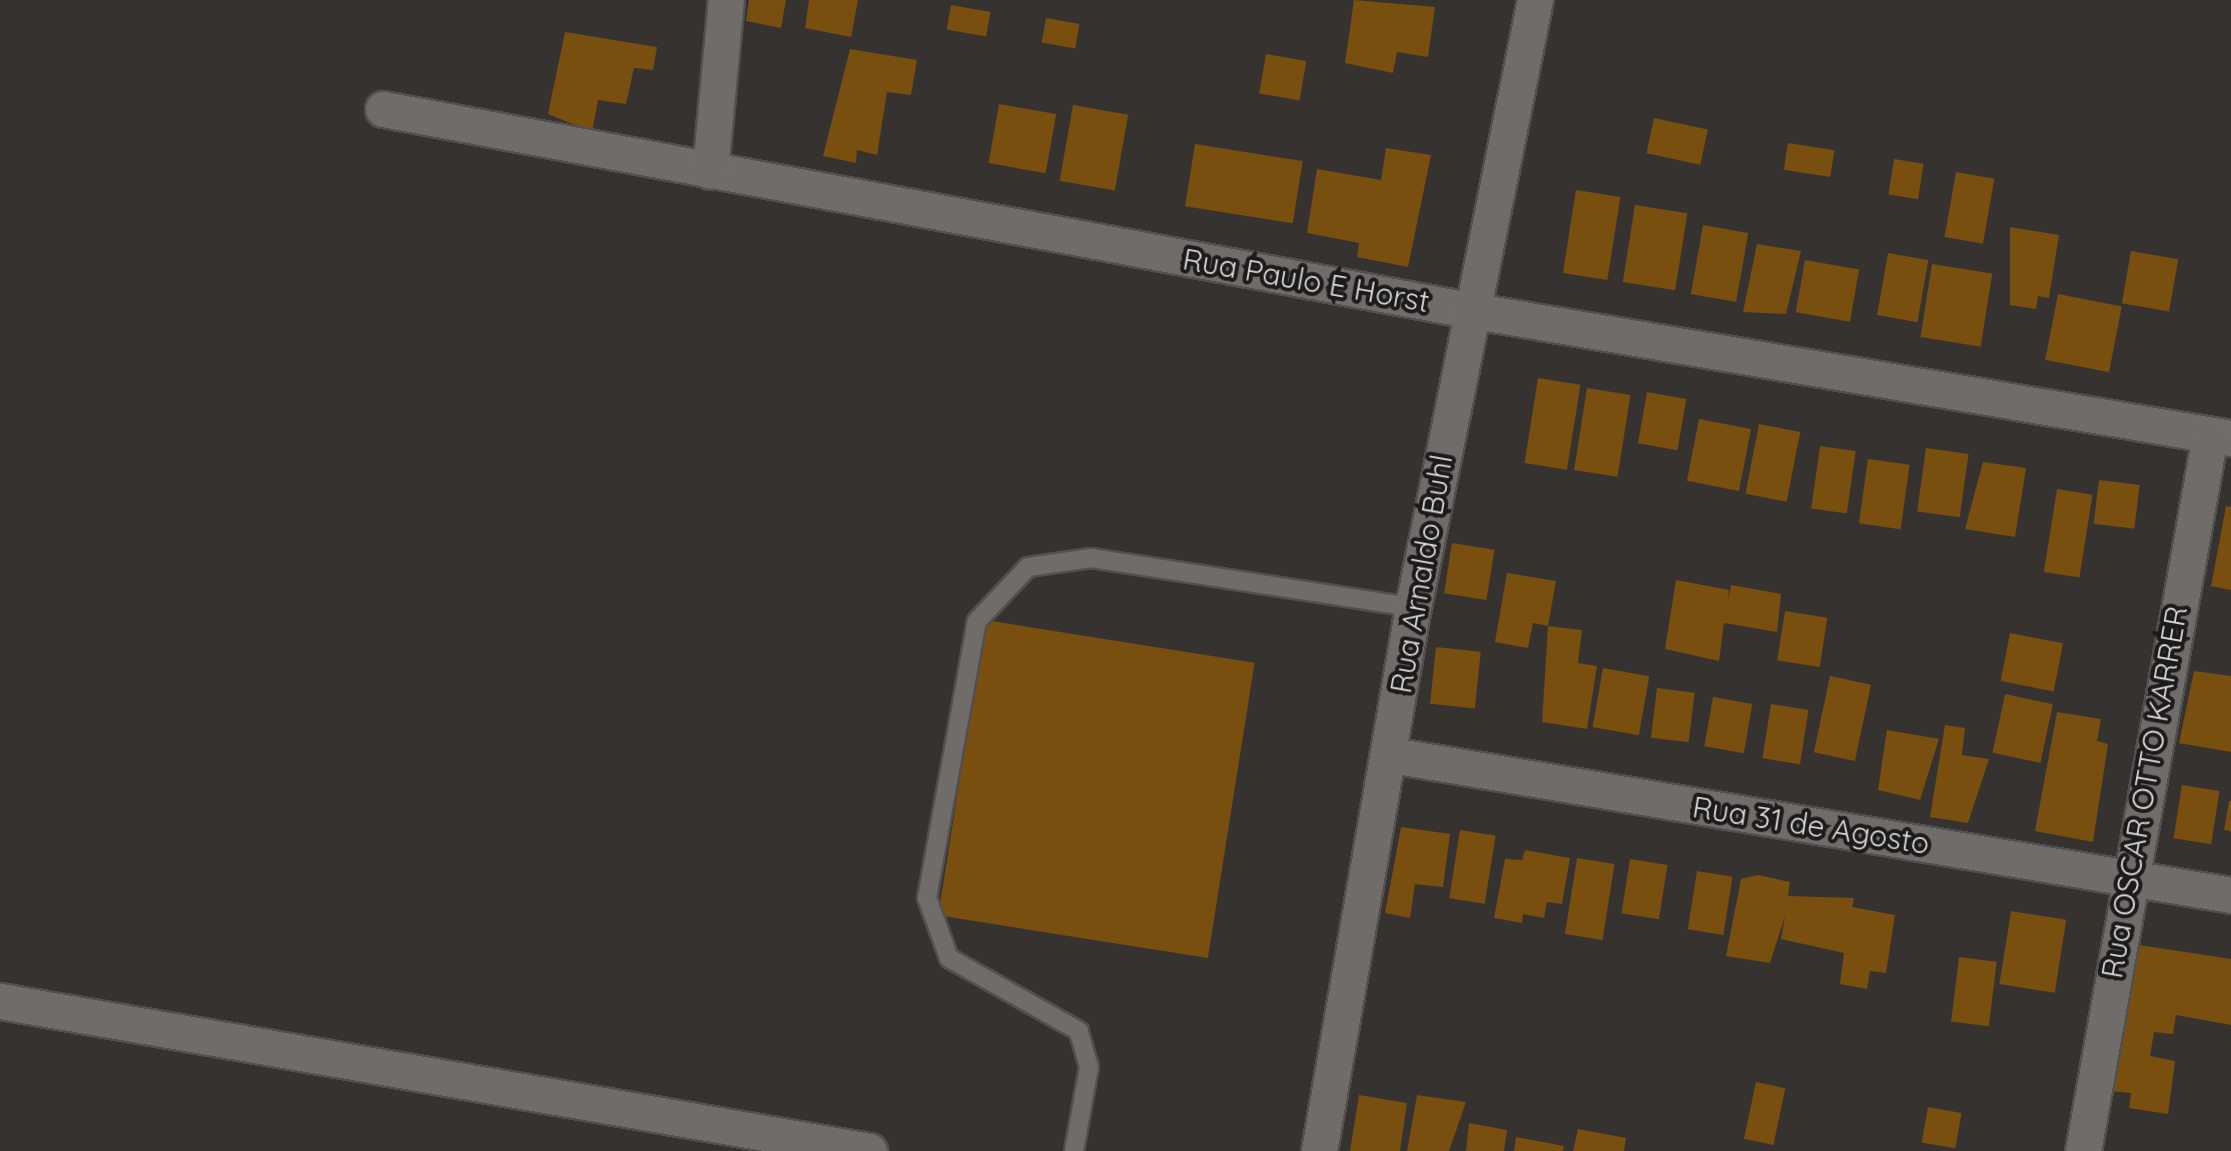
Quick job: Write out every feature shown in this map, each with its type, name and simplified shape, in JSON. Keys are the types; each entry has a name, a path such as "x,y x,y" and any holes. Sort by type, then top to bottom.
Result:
{"street":[{"path":"710,171 726,0"},
{"name":"Rua Arnaldo Buhl","path":"1319,1151 1391,755 1413,607 1469,310 1535,0"},
{"name":"Rua Paulo E Horst","path":"383,108 1469,310 2221,436"},
{"name":"Rua OSCAR OTTO KARRER","path":"2083,1151 2126,878 2221,436"},
{"name":"Rua 31 de Agosto","path":"1391,755 2231,895"},
{"path":"0,1002 868,1151"}],"lane":[{"path":"1074,1151 1089,1067 1080,1031 949,958 926,898 977,621 1028,568 1091,558 1413,607"}],"building":[{"path":"749,0 786,0 781,28 746,21"},
{"path":"809,0 858,0 851,37 805,28"},
{"path":"1354,0 1435,7 1428,57 1397,52 1393,73 1345,63"},
{"path":"951,5 990,12 986,37 947,30"},
{"path":"1046,18 1079,24 1075,49 1042,43"},
{"path":"565,32 657,47 653,70 634,68 626,104 598,100 592,132 548,114"},
{"path":"850,49 917,60 911,95 887,92 877,155 857,150 856,163 823,156"},
{"path":"1266,54 1306,61 1299,101 1259,93"},
{"path":"999,104 1056,114 1046,173 989,163"},
{"path":"1073,105 1128,115 1115,191 1060,181"},
{"path":"1654,118 1708,129 1700,165 1647,153"},
{"path":"1788,143 1834,150 1830,177 1784,170"},
{"path":"1195,144 1303,161 1293,223 1185,206"},
{"path":"1386,148 1431,155 1408,267 1357,257 1359,243 1307,233 1317,169 1381,180"},
{"path":"1894,159 1924,164 1918,199 1888,195"},
{"path":"1956,172 1994,179 1983,244 1945,237"},
{"path":"1576,190 1620,197 1607,280 1563,273"},
{"path":"1635,205 1687,213 1675,290 1623,282"},
{"path":"1703,225 1748,233 1736,302 1691,294"},
{"path":"2010,227 2059,235 2049,298 2038,296 2036,309 2010,305"},
{"path":"1757,244 1801,251 1786,314 1743,312"},
{"path":"2131,251 2178,259 2169,312 2122,303"},
{"path":"1888,253 1928,260 1917,322 1877,315"},
{"path":"1805,260 1859,270 1850,322 1796,312"},
{"path":"1932,264 1992,274 1981,347 1920,337"},
{"path":"2058,294 2122,306 2109,372 2045,360"},
{"path":"1538,378 1580,385 1567,470 1525,463"},
{"path":"1587,388 1630,395 1617,477 1574,470"},
{"path":"1647,392 1686,399 1677,450 1638,443"},
{"path":"1699,419 1751,429 1739,491 1687,481"},
{"path":"1759,424 1800,432 1787,502 1745,494"},
{"path":"1820,446 1856,451 1847,513 1811,508"},
{"path":"1926,448 1969,454 1960,517 1917,511"},
{"path":"1868,459 1910,465 1901,529 1859,523"},
{"path":"1983,462 2026,468 2015,537 1965,529"},
{"path":"2099,480 2140,485 2134,529 2094,524"},
{"path":"2057,489 2093,495 2079,578 2044,572"},
{"path":"2226,506 2231,507 2231,590 2211,586"},
{"path":"1452,543 1494,550 1486,600 1444,593"},
{"path":"1507,573 1556,581 1548,626 1533,623 1528,648 1495,642"},
{"path":"1676,580 1729,590 1728,602 1731,585 1781,594 1777,632 1724,623 1719,661 1665,649"},
{"path":"1785,611 1827,618 1820,667 1777,660"},
{"path":"985,620 1255,663 1208,958 938,915"},
{"path":"1548,626 1582,630 1578,663 1597,666 1587,729 1542,722"},
{"path":"2010,633 2063,643 2054,691 2001,681"},
{"path":"1436,647 1481,652 1475,708 1430,704"},
{"path":"1603,668 1649,676 1639,735 1593,727"},
{"path":"2194,671 2231,676 2231,752 2179,743"},
{"path":"1830,676 1871,685 1855,761 1814,752"},
{"path":"1657,688 1695,693 1689,742 1651,738"},
{"path":"2005,694 2053,704 2040,763 1993,753"},
{"path":"1713,697 1752,704 1744,753 1704,746"},
{"path":"1771,704 1809,710 1800,764 1762,758"},
{"path":"2057,712 2101,719 2097,741 2108,744 2093,842 2035,831"},
{"path":"1945,725 1965,728 1962,755 1989,759 1968,823 1930,817"},
{"path":"1887,730 1939,739 1920,800 1878,790"},
{"path":"2182,785 2220,791 2211,844 2174,838"},
{"path":"2231,801 2231,831 2224,830"},
{"path":"1401,827 1450,834 1443,887 1415,884 1410,918 1385,913"},
{"path":"1460,830 1496,836 1485,904 1449,898"},
{"path":"1525,850 1570,858 1562,904 1547,902 1544,918 1523,914 1522,923 1494,918 1505,859 1522,860"},
{"path":"1577,858 1615,864 1602,940 1565,934"},
{"path":"1630,859 1668,865 1659,919 1621,913"},
{"path":"1697,871 1733,877 1723,935 1688,929"},
{"path":"1758,875 1790,882 1788,896 1854,898 1852,907 1895,915 1886,973 1870,971 1867,989 1840,984 1844,953 1781,939 1785,916 1770,963 1726,956 1741,879"},
{"path":"2011,911 2066,920 2055,993 1999,984"},
{"path":"2133,944 2231,959 2231,1025 2176,1015 2173,1034 2154,1032 2150,1056 2175,1061 2168,1114 2129,1108 2131,1093 2110,1091"},
{"path":"1959,957 1997,962 1989,1026 1951,1022"},
{"path":"1756,1082 1785,1088 1773,1145 1744,1139"},
{"path":"1359,1095 1407,1103 1400,1151 1350,1151"},
{"path":"1417,1095 1466,1102 1449,1151 1407,1151"},
{"path":"1928,1107 1961,1113 1955,1148 1922,1142"},
{"path":"1469,1123 1507,1130 1504,1151 1466,1151"},
{"path":"1578,1129 1626,1138 1624,1151 1573,1151"},
{"path":"1516,1137 1564,1146 1563,1151 1514,1151"}]}
